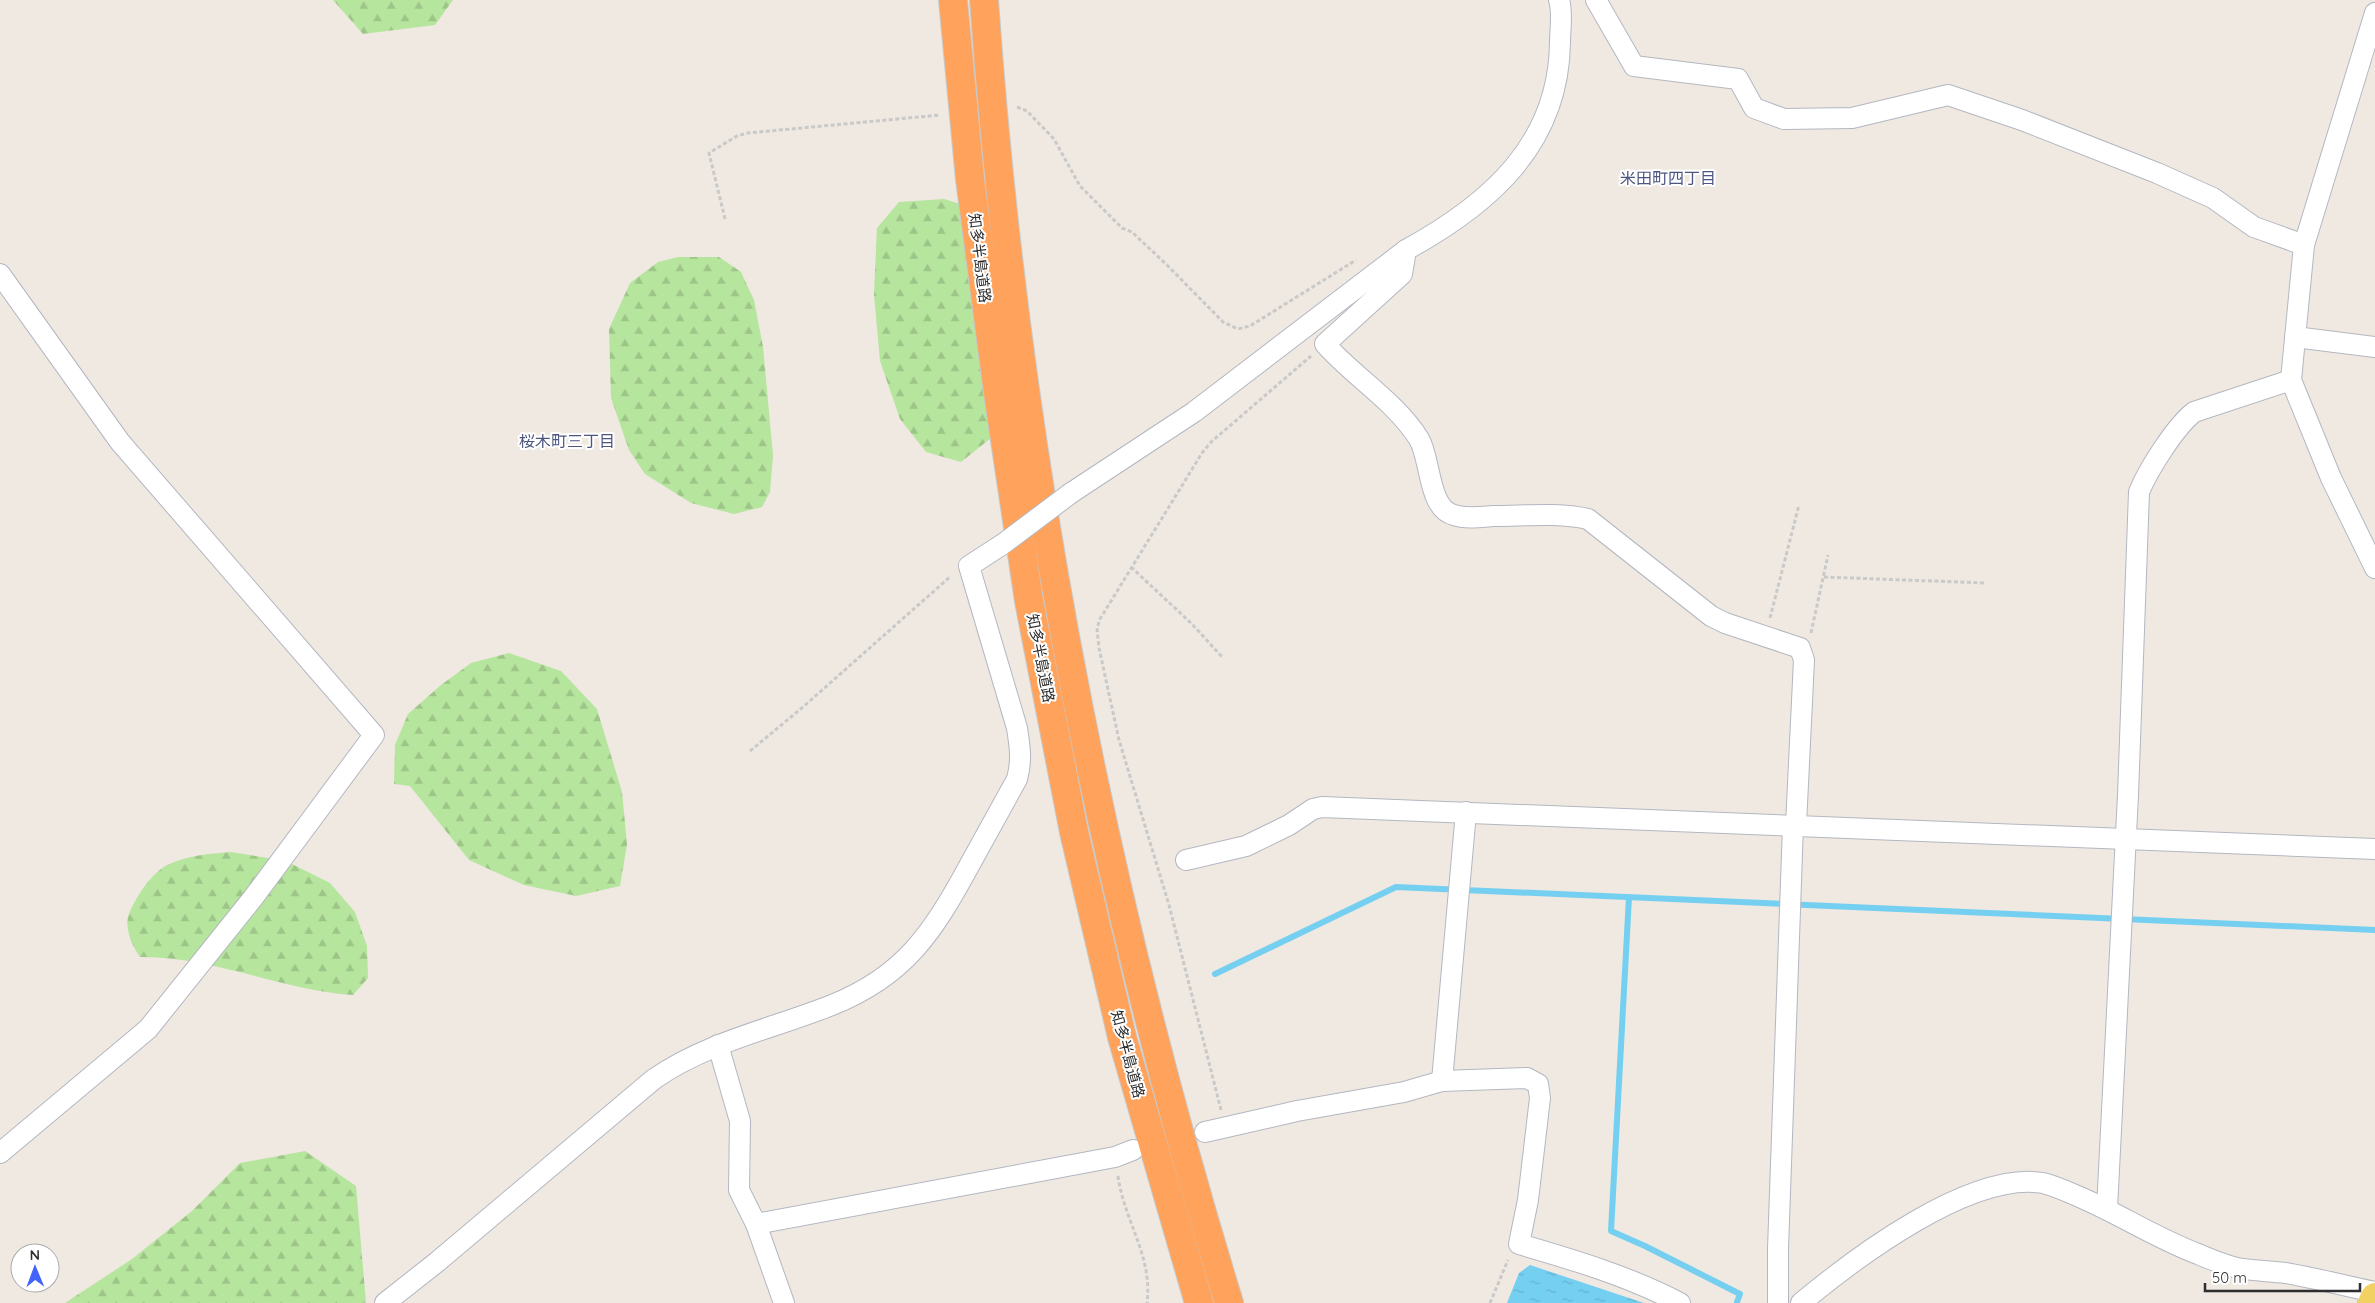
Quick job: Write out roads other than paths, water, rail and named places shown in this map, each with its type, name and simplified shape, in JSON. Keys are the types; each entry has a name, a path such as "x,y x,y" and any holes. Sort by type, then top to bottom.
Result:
{"highway":[{"name":"知多半島道路","path":"953,0 970,179 998,393 1029,601 1074,832 1120,1028 1199,1303"},
{"name":"知多半島道路","path":"984,0 999,175 1024,391 1058,597 1103,826 1145,1002 1229,1303"}],"main road":[{"path":"2372,1303 2375,1297"}],"street":[{"path":"385,1303 437,1262 654,1079 678,1062 718,1045 833,1005 870,988 890,973 921,944 942,914 1017,779 1022,754 1017,728 969,566 1003,544 1071,493 1194,412 1406,250 1439,232 1493,191 1527,153 1543,124 1560,68 1559,0"},
{"path":"1596,0 1634,66 1738,79 1754,108 1784,119 1852,118 1948,95 2022,120 2158,173 2213,198 2254,227 2304,245"},
{"path":"2375,13 2304,245 2291,380 2331,478 2375,568"},
{"path":"1406,250 1402,274 1325,344 1340,362 1396,411 1419,439 1437,499 1447,512 1466,517 1542,515 1575,516 1588,519 1711,616 1725,623 1800,648 1804,660 1795,825 1778,1250 1778,1303"},
{"path":"0,274 120,442 374,736 253,898 148,1029 0,1153"},
{"path":"2296,337 2375,347"},
{"path":"2107,1209 2126,839 2138,492 2184,420 2194,412 2291,380"},
{"path":"1186,860 1246,846 1289,825 1313,809 1322,807 2375,850"},
{"path":"1442,1081 1466,812"},
{"path":"718,1045 740,1120 739,1190 756,1224 784,1303"},
{"path":"1205,1132 1296,1111 1404,1092 1442,1081 1527,1078 1538,1084 1540,1098 1528,1200 1519,1244 1603,1269 1680,1303"},
{"path":"756,1224 1124,1154"},
{"path":"1801,1303 1843,1268 1880,1242 1954,1202 1997,1186 2020,1183 2043,1184 2107,1209 2196,1254 2237,1268 2286,1273 2375,1292"}],"water":[{"path":"1530,1265 1644,1303 1507,1303 1519,1273"}],"waterway":[{"path":"1215,974 1396,887 2375,930"},
{"path":"1629,897 1611,1231 1740,1294 1737,1302"}],"district":[{"name":"米田町四丁目","path":"1668,178"},
{"name":"桜木町三丁目","path":"567,441"}]}
